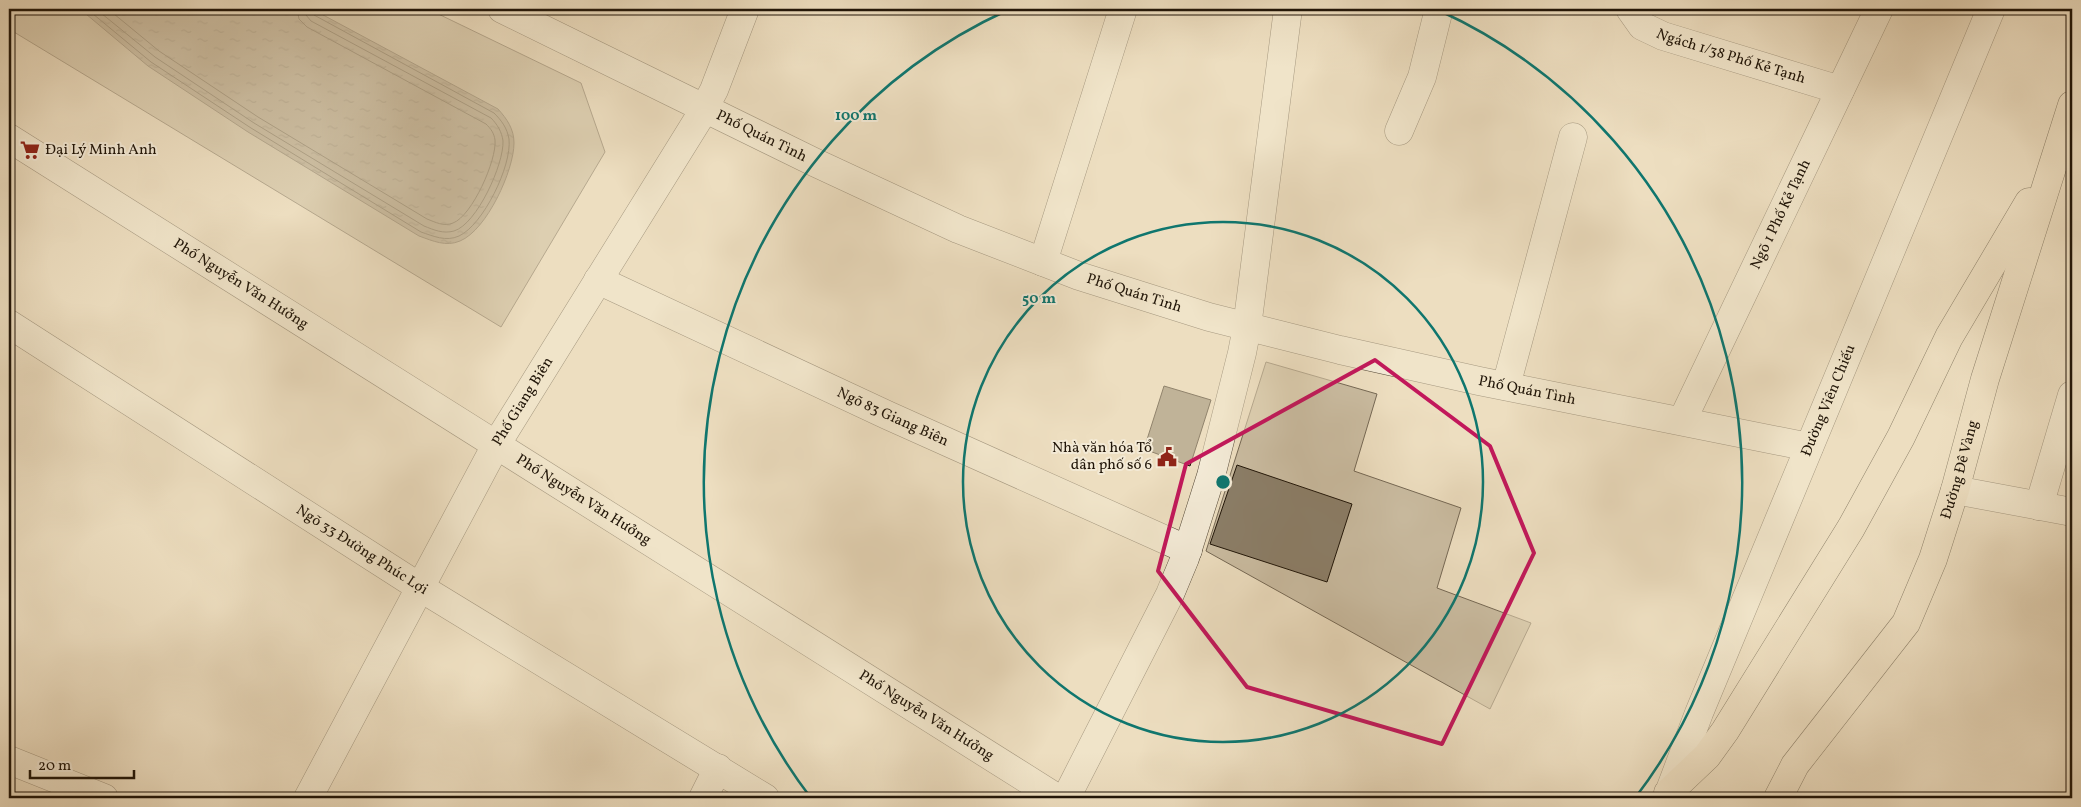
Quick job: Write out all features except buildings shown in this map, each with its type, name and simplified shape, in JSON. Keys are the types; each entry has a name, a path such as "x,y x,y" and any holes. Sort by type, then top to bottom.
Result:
{"main road":[{"name":"Đường Đê Vàng","path":"1778,798 1795,765 1906,623 1934,559 1985,379 2072,106"},
{"path":"1665,797 1707,756 1725,731 1852,528 1901,437 1949,337 2056,153"}],"street":[{"name":"Phố Quán Tình","path":"502,9 816,164 958,229 1079,276 1209,317 1340,350 1506,386 1809,447"},
{"name":"Phố Giang Biên","path":"308,798 496,445 714,90 745,9"},
{"path":"1043,262 1123,9"},
{"path":"1066,798 1170,594 1188,550 1211,476 1247,327 1288,9"},
{"path":"1399,131 1422,77 1439,9"},
{"name":"Ngách 1/38 Phố Kẻ Tạnh","path":"1630,9 1642,26 1663,36 1840,90"},
{"name":"Ngõ 1 Phố Kẻ Tạnh","path":"1682,421 1879,9"},
{"name":"Đường Viên Chiếu","path":"1665,797 1991,9"},
{"path":"1506,386 1573,137"},
{"name":"Phố Nguyễn Văn Hưởng","path":"9,138 1057,798"},
{"name":"Ngõ 83 Giang Biên","path":"598,280 888,415 1188,550"},
{"name":"Ngõ 33 Đường Phúc Lợi","path":"9,324 421,588 766,798"},
{"path":"2039,506 2072,395"},
{"path":"1955,490 2072,512"},
{"path":"9,760 104,798"},
{"path":"703,798 718,768"}],"highlighted area":[{"path":"1375,360 1490,446 1534,553 1442,744 1247,687 1158,571 1186,464"}],"shaded area":[{"path":"9,9 428,9 581,83 605,152 501,327 9,29"},
{"path":"1266,362 1377,394 1354,471 1461,508 1437,588 1531,623 1490,709 1206,551"}],"water":[{"path":"80,9 312,9 498,109 509,125 514,138 513,155 504,183 489,212 470,235 455,243 439,243 419,236 248,132 148,66"}],"place":[{"name":"Đại Lý Minh Anh","path":"30,150"},
{"name":"Nhà văn hóa Tổ dân phố số 6","path":"1167,457"}]}
